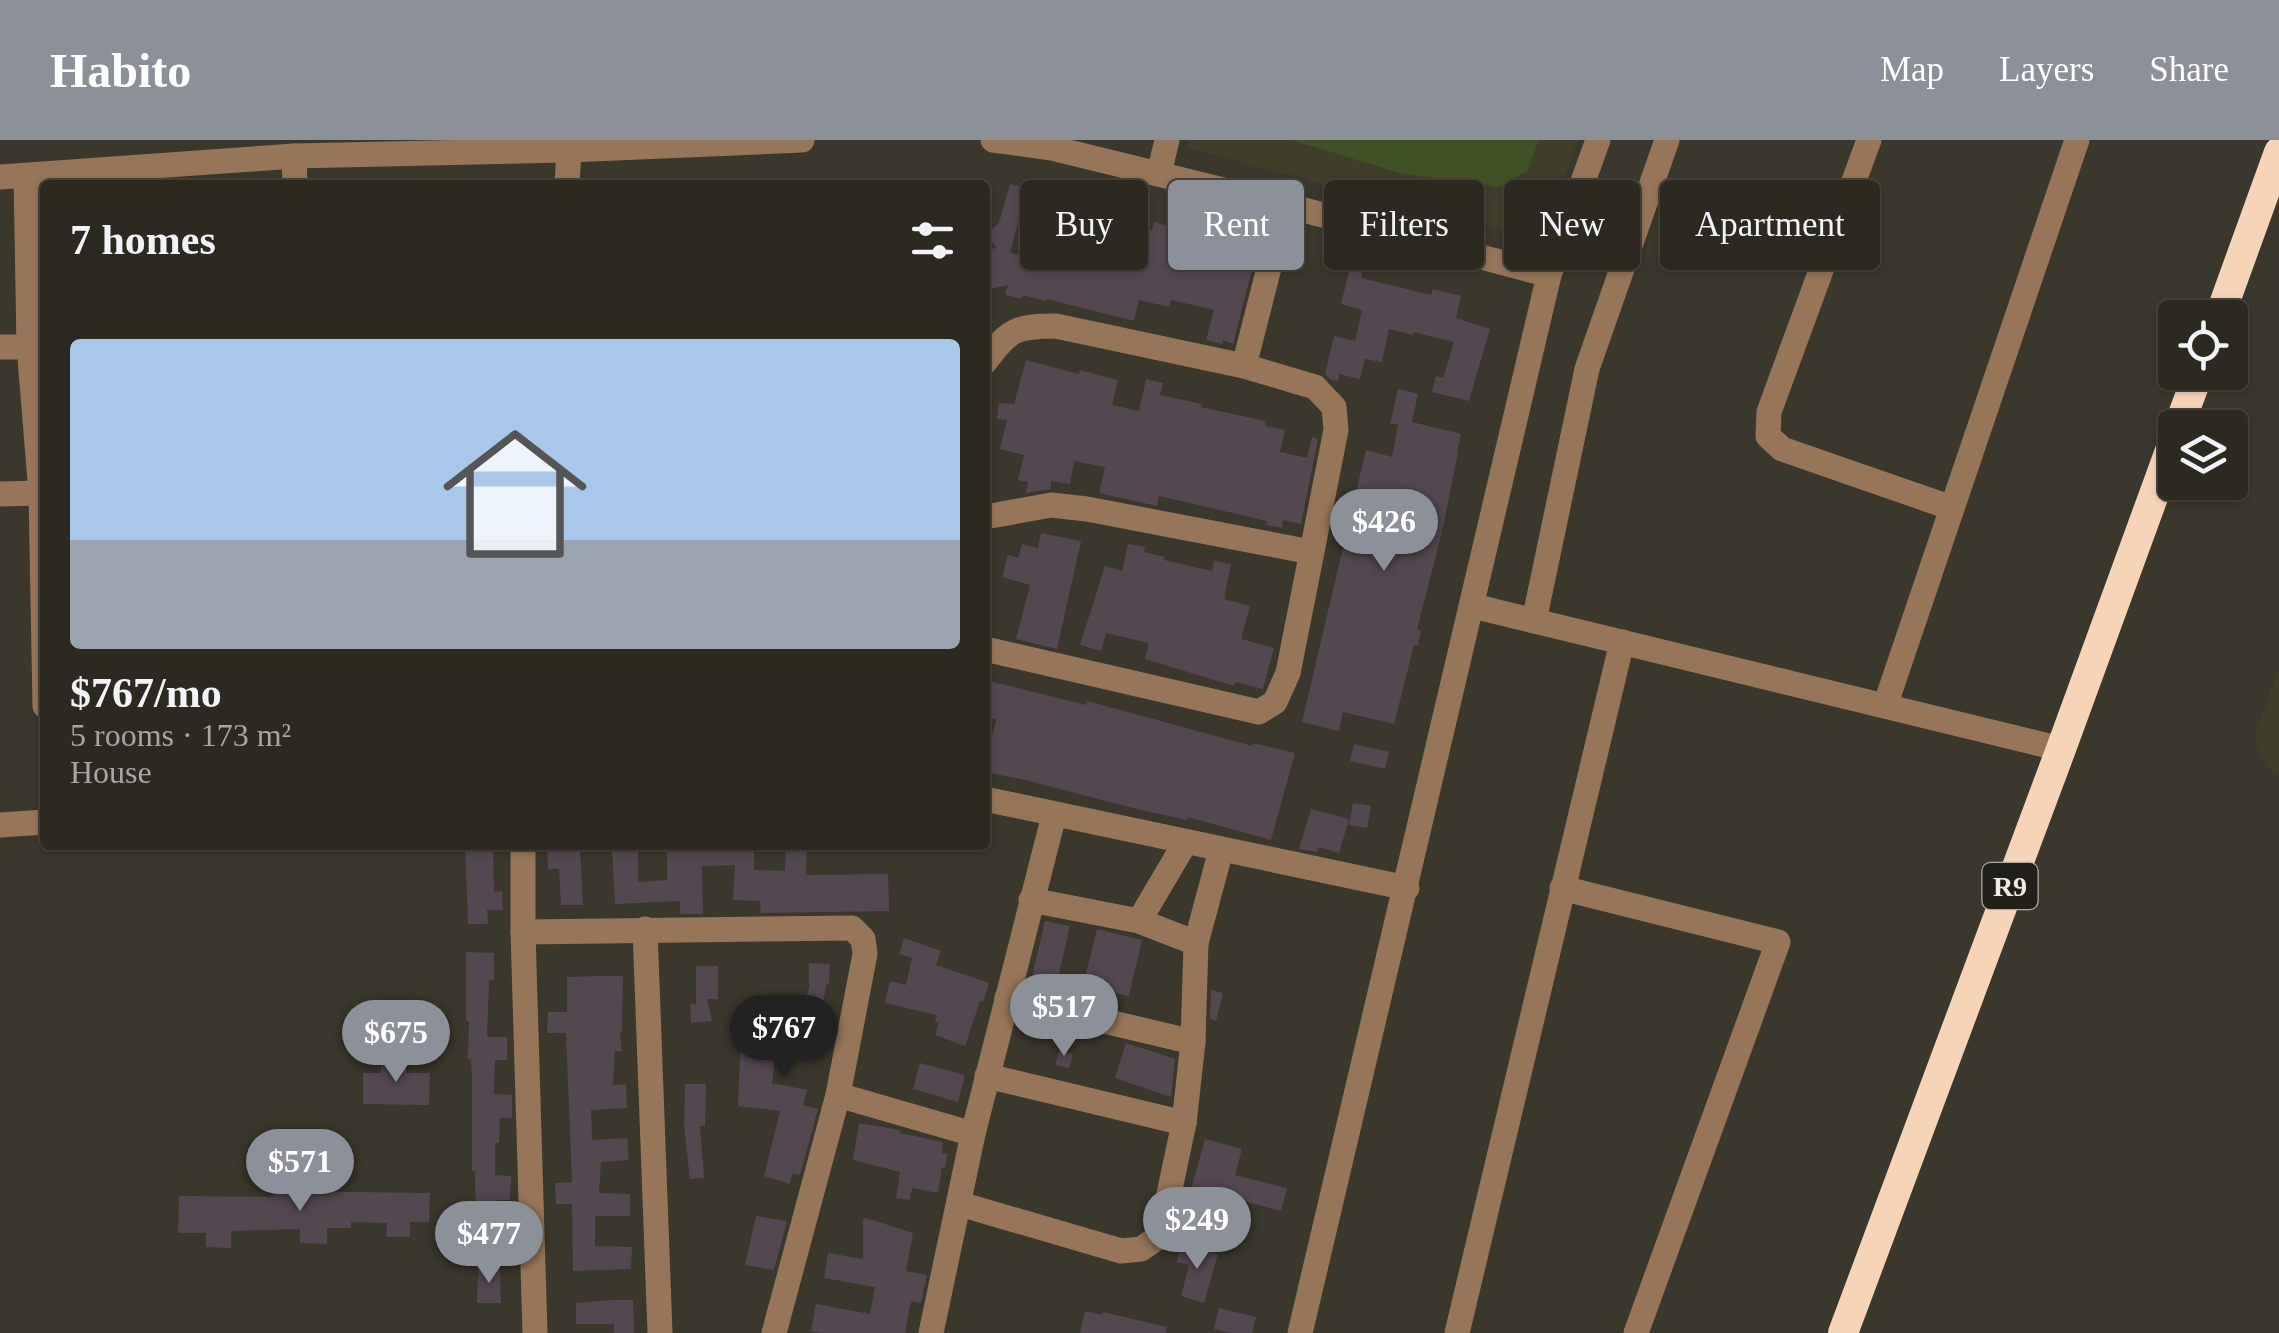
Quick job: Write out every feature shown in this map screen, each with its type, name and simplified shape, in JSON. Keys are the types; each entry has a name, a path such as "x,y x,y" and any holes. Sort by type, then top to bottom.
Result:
{"highway":[{"path":"2225,300 2279,152"},
{"name":"R9","path":"1843,1333 2158,484"}],"street":[{"path":"0,494 40,494 40,424 13,177 366,147 569,150 802,140"},
{"path":"993,140 1052,148 1183,180"},
{"path":"1159,174 1167,140"},
{"path":"1300,1333 1550,275 1598,140"},
{"path":"1534,621 1587,369 1666,140"},
{"path":"1869,140 1769,412 1768,436 1782,448 1952,508"},
{"path":"1884,706 1952,508 2068,142"},
{"path":"567,180 569,150"},
{"path":"294,156 295,180"},
{"path":"1304,210 1550,275"},
{"path":"1244,366 1268,270"},
{"path":"990,355 1004,336 1027,326 1056,326 1244,366 1316,386 1334,407 1336,430 1288,672 1275,702 1259,712 990,649"},
{"path":"0,347 29,346"},
{"path":"990,516 1051,505 1311,552"},
{"path":"1472,606 2061,749"},
{"path":"1458,1333 1622,642"},
{"path":"990,801 1407,888"},
{"path":"931,1333 973,1134 1054,815"},
{"path":"0,825 40,822"},
{"path":"1139,921 1185,842"},
{"path":"523,850 535,1333"},
{"path":"960,1204 1122,1251 1141,1249 1160,1236 1184,1123 1193,1042 1196,943 1220,850"},
{"path":"1562,888 1778,942 1636,1333"},
{"path":"1031,900 1139,921 1196,943"},
{"path":"523,932 852,928 863,939 865,954 838,1096 774,1333"},
{"path":"645,929 660,1333"},
{"path":"1007,998 1193,1042"},
{"path":"987,1076 1184,1123"},
{"path":"838,1096 973,1134"}],"shaded area":[{"path":"1189,140 1578,140 1564,180 1504,180 1504,231 1484,226 1484,180 1324,180 1324,184 1187,148"},
{"path":"2279,668 2279,775 2269,770 2254,738"}],"green space":[{"path":"1292,140 1538,140 1528,171 1504,180 1498,187 1484,185 1484,180 1403,174"}],"building":[{"path":"1010,184 1020,186 1020,215 1010,253 1020,255 1020,270 1148,270 1148,229 1152,230 1154,222 1168,226 1168,270 1252,270 1233,344 1206,340 1214,310 1171,300 1169,307 1139,300 1134,321 1047,299 1005,295 1008,285 990,289 990,249 997,248 990,239 990,231 999,223"},
{"path":"1350,270 1363,271 1361,278 1431,295 1433,289 1461,296 1456,318 1490,329 1469,401 1432,392 1436,376 1443,378 1454,342 1414,332 1413,335 1389,329 1382,362 1365,359 1360,379 1339,374 1338,381 1330,379 1325,374 1334,336 1355,341 1362,310 1341,304"},
{"path":"1026,360 1118,380 1112,405 1139,411 1146,379 1163,383 1160,395 1265,421 1266,426 1285,430 1280,452 1307,458 1312,437 1318,439 1301,524 1283,520 1282,528 1159,496 1157,506 1099,493 1105,467 1074,461 1070,484 1051,481 1051,489 1026,493 1028,482 1018,480 1024,455 1000,449 1007,420 997,419 999,403 1014,404"},
{"path":"1398,389 1418,394 1412,422 1461,434 1458,452 1417,629 1421,630 1418,646 1414,645 1394,724 1343,712 1339,731 1302,722 1366,450 1392,457 1398,424 1390,424"},
{"path":"1041,533 1081,541 1057,649 1016,639 1030,585 1002,577 1008,555 1018,558 1022,544 1038,548"},
{"path":"1128,544 1145,547 1144,552 1165,557 1164,560 1212,571 1214,561 1231,564 1224,599 1250,606 1241,639 1274,648 1263,689 1235,682 1234,686 1145,659 1149,643 1106,633 1101,651 1080,645 1105,566 1122,571"},
{"path":"990,681 1086,705 1087,701 1252,746 1253,743 1295,753 1271,840 1188,817 1187,820 1145,811 990,773 990,742 996,719 990,718"},
{"path":"1354,744 1389,752 1385,769 1350,761"},
{"path":"1353,803 1371,806 1367,828 1349,825"},
{"path":"1311,809 1349,819 1339,853 1318,847 1317,852 1299,849"},
{"path":"465,850 493,850 494,892 502,891 503,910 487,910 488,924 468,924"},
{"path":"547,850 580,850 583,905 561,905 559,869 548,869"},
{"path":"612,850 638,850 638,882 667,880 667,850 754,850 754,870 785,871 786,850 807,850 806,875 888,874 889,911 761,913 760,901 733,900 735,865 702,866 703,914 680,914 680,901 615,904"},
{"path":"1045,921 1070,926 1056,986 1031,981"},
{"path":"1097,929 1142,940 1129,996 1083,986"},
{"path":"904,938 941,951 936,965 989,983 965,1046 935,1035 937,1015 885,1003 890,981 906,985 912,958 899,954"},
{"path":"466,952 494,953 487,1037 507,1037 507,1060 495,1060 494,1094 512,1095 512,1118 500,1118 495,1175 511,1176 510,1200 497,1200 496,1240 476,1240"},
{"path":"809,963 830,964 820,1029 809,1060 776,1049 772,1083 807,1090 803,1105 818,1109 800,1175 792,1174 790,1184 764,1176 780,1111 738,1106 740,1057 744,1028 795,1034 809,988"},
{"path":"696,966 718,966 718,999 707,999 712,1021 691,1023 690,1004 696,1004"},
{"path":"623,976 622,1051 615,1051 613,1085 626,1084 627,1108 591,1110 592,1140 627,1138 629,1160 601,1162 599,1193 630,1194 630,1216 595,1216 595,1246 632,1247 631,1269 573,1271 572,1204 556,1204 555,1183 572,1182 566,1033 547,1033 548,1012 567,1012 567,977"},
{"path":"1211,990 1223,993 1216,1021 1210,1019"},
{"path":"1126,1043 1175,1059 1171,1097 1115,1078"},
{"path":"1059,1051 1073,1054 1069,1068 1055,1065"},
{"path":"381,1057 406,1057 406,1073 430,1073 429,1105 363,1104 363,1073 381,1073"},
{"path":"920,1063 965,1075 958,1102 913,1089"},
{"path":"685,1084 706,1084 705,1126 700,1126 704,1178 690,1179 684,1125"},
{"path":"859,1123 943,1142 942,1153 947,1154 938,1193 912,1188 910,1200 896,1198 900,1172 853,1160"},
{"path":"1205,1139 1242,1149 1235,1175 1287,1188 1281,1211 1228,1197 1221,1224 1184,1214"},
{"path":"273,1191 430,1193 429,1222 410,1222 410,1237 386,1237 387,1223 351,1222 351,1228 327,1228 327,1244 300,1243 300,1229 231,1231 231,1248 206,1247 206,1233 178,1233 179,1196 273,1197"},
{"path":"756,1216 787,1221 774,1270 745,1265"},
{"path":"866,1218 913,1233 906,1271 927,1275 921,1303 911,1301 905,1333 811,1331 816,1304 870,1314 875,1287 824,1278 828,1253 863,1259"},
{"path":"1181,1244 1218,1254 1204,1303 1181,1296 1189,1265 1177,1262"},
{"path":"478,1269 500,1269 501,1303 477,1303"},
{"path":"633,1300 634,1333 614,1333 614,1324 576,1324 576,1303"},
{"path":"1219,1308 1256,1317 1252,1333 1214,1329"},
{"path":"1085,1311 1167,1327 1166,1333 1080,1333"}]}
